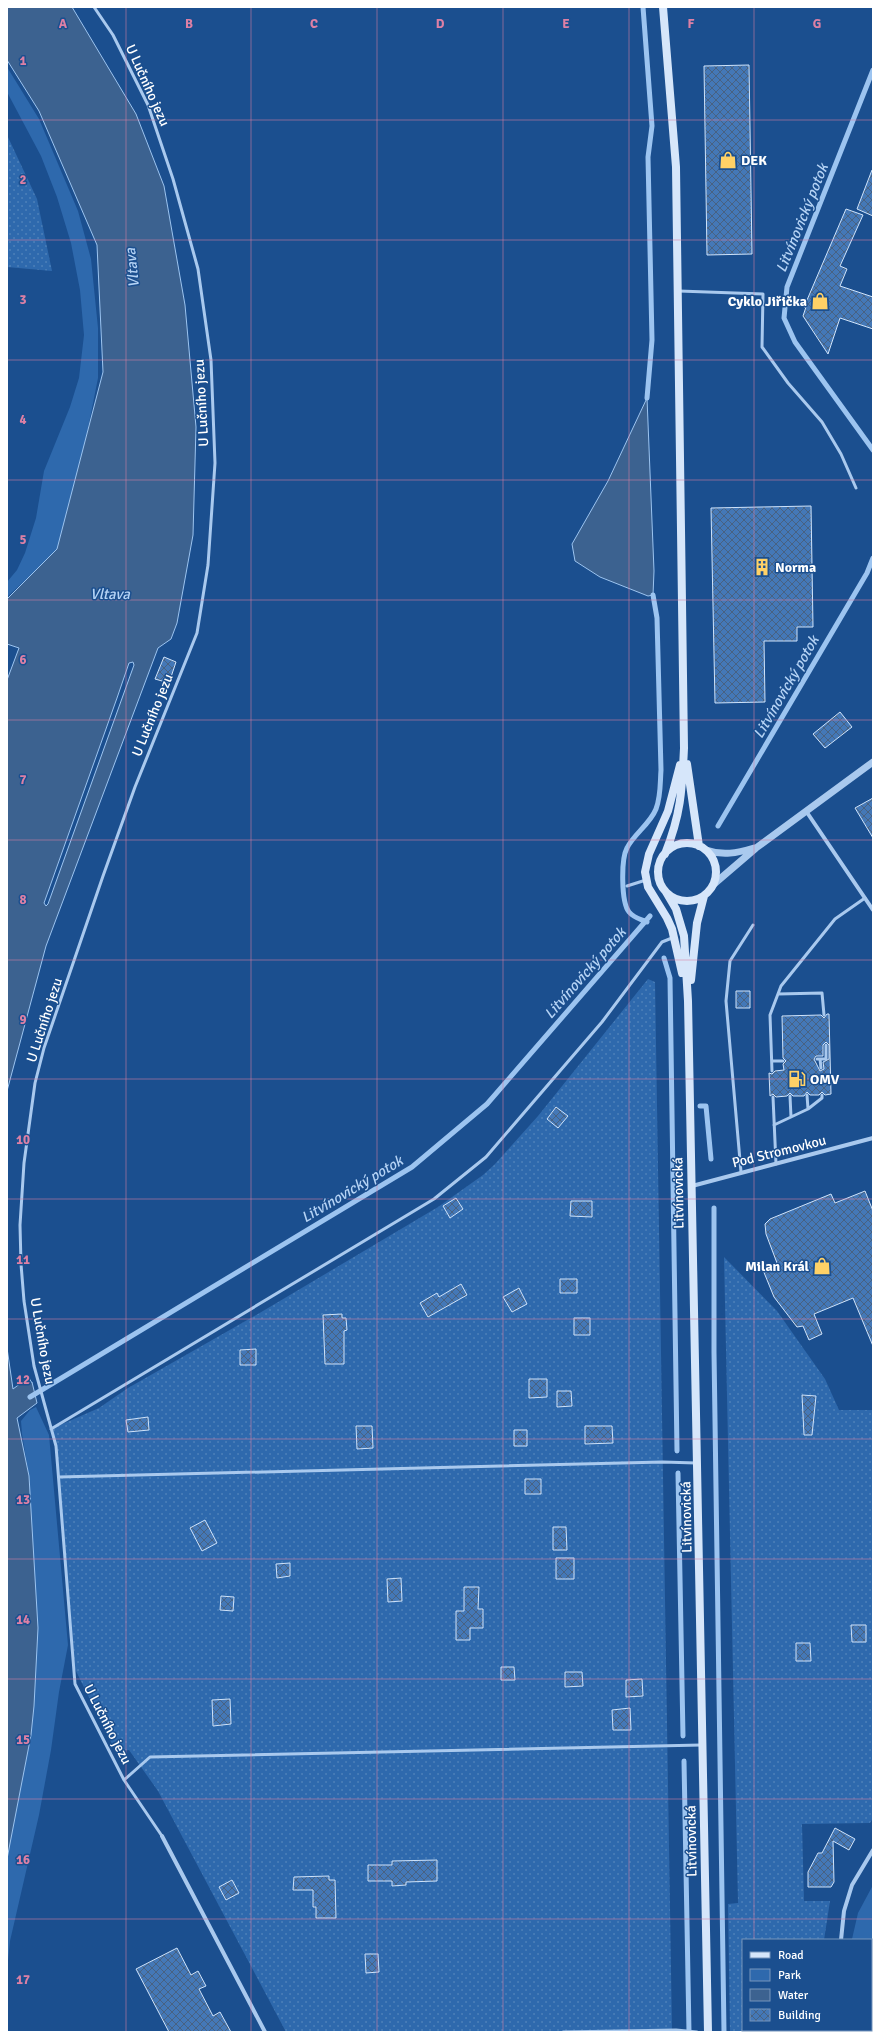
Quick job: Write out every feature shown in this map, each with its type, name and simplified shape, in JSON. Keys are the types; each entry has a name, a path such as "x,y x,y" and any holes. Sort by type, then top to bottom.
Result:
{"main road":[{"path":"663,7 676,167 679,291 680,561 684,748 682,799 675,830 658,870 660,882 666,892 672,897 684,901 696,900 704,896 714,884 716,869 714,862 703,848 684,748"},
{"path":"684,748 668,811 646,862 646,880 651,893 667,918 674,937 688,1001"},
{"path":"665,854 677,845 684,844 703,848"},
{"name":"Litvínovická","path":"666,892 676,910 684,936 688,1001 708,2032"},
{"name":"Litvínovická","path":"688,1001 697,923 704,896"}],"street":[{"path":"714,884 756,848 873,762"},
{"path":"806,810 873,910"},
{"path":"703,848 718,854 727,854 756,848"},
{"name":"Pod Stromovkou","path":"691,1186 873,1138"},
{"name":"U Lučního jezu","path":"162,1836 265,2032"},
{"path":"842,1939 844,1911 852,1885 873,1850"}],"lane":[{"name":"U Lučního jezu","path":"94,7 114,35 148,105 173,179 198,269 211,360 215,463 208,565 196,633 135,787 44,1048 35,1083 24,1163 20,1225 24,1301 34,1366 56,1446 75,1684 124,1780 162,1836"},
{"path":"679,291 763,294 762,347 788,383 822,422 841,454 856,488"},
{"path":"627,886 646,880"},
{"path":"772,1071 770,1015 781,986 835,919 865,898"},
{"path":"741,1172 726,1002 730,961 753,925"},
{"path":"51,1429 434,1199 486,1157 602,1022 662,942 674,937"},
{"path":"778,994 822,993 824,1014"},
{"path":"821,1068 818,1059 826,1059 826,1045"},
{"path":"772,1061 783,1060"},
{"path":"774,1125 808,1109 822,1098 822,1095"},
{"path":"790,1096 791,1117"},
{"path":"807,1096 808,1109"},
{"path":"773,1097 776,1164"},
{"path":"59,1477 647,1462 698,1463"},
{"path":"124,1780 150,1757 703,1745"},
{"path":"563,2032 676,2030 697,2032"}],"green space":[{"path":"7,67 39,119 78,211 91,259 98,328 98,378 75,494 59,549 7,597 7,582 17,570 25,553 36,518 44,471 70,407 79,378 84,335 80,290 71,243 57,197 41,156 7,92"},
{"path":"7,135 37,199 52,271 7,267"},
{"path":"648,979 655,982 672,2032 286,2032 158,1791 129,1750 116,1752 73,1665 56,1446 51,1429 99,1408 128,1388 263,1311 438,1207 483,1175 495,1164 538,1116"},
{"path":"724,1257 777,1311 825,1379 839,1410 873,1410 873,1818 870,1823 802,1824 804,1901 830,1901 824,1939 742,1939 742,2031 815,2032 730,2032 728,1904 738,1903"},
{"path":"36,1407 49,1435 68,1645 39,1815 10,1941 7,1970 7,1855 31,1735 34,1706 29,1476 21,1421 30,1410"},
{"path":"873,1885 873,1953 872,1939 852,1939 858,1913"}],"water":[{"name":"Vltava","path":"7,7 72,7 136,114 164,186 185,305 196,427 193,535 177,623 171,639 158,648 46,946 7,1091 7,680 19,648 7,644 7,599 57,549 103,372 97,245 39,111 7,60","holes":["133,662 134,665 48,904 46,906 44,903 129,663"]},
{"path":"647,398 654,571 653,595 648,596 600,577 575,561 572,544 608,481"},
{"path":"7,1348 13,1389 29,1377 32,1382 37,1403 17,1418 29,1476 38,1628 31,1735 7,1859"}],"building":[{"name":"DEK","path":"749,65 752,254 707,255 704,66"},
{"path":"873,170 873,216 857,209"},
{"path":"846,209 863,215 840,266 847,269 840,286 873,297 873,329 840,318 828,354 803,316 806,307 804,307"},
{"name":"Norma","path":"811,506 813,627 797,627 797,641 764,641 765,702 715,703 711,508"},
{"path":"164,657 176,662 169,683 155,679"},
{"path":"840,712 852,727 825,748 813,734"},
{"path":"873,798 873,838 855,808"},
{"path":"736,991 750,991 750,1008 736,1008"},
{"path":"827,1014 829,1014 831,1094 825,1095 822,1092 819,1095 810,1095 807,1092 804,1096 793,1096 790,1093 787,1096 776,1097 773,1094 770,1096 769,1073 772,1074 775,1071 784,1070 783,1064 786,1061 783,1058 782,1016 821,1015 824,1018","holes":["826,1042 829,1045 829,1059 823,1062 824,1069 820,1071 814,1059 816,1056 823,1056 823,1045"]},
{"path":"556,1107 568,1116 558,1128 547,1119"},
{"name":"Milan Král","path":"865,1191 873,1211 873,1346 853,1298 814,1314 822,1334 809,1340 803,1326 797,1327 774,1297 763,1270 777,1263 766,1234 765,1224 770,1219 831,1194 835,1203"},
{"path":"456,1198 463,1209 450,1218 443,1206"},
{"path":"571,1201 592,1201 592,1217 570,1216"},
{"path":"560,1279 577,1279 577,1293 560,1293"},
{"path":"461,1284 467,1295 428,1317 420,1303 437,1293 439,1297"},
{"path":"519,1288 527,1304 512,1312 503,1297"},
{"path":"342,1314 342,1318 346,1318 347,1330 344,1331 344,1364 325,1364 323,1315"},
{"path":"574,1318 590,1318 590,1335 574,1335"},
{"path":"256,1349 256,1365 240,1365 240,1350"},
{"path":"529,1379 547,1379 547,1397 529,1398"},
{"path":"557,1391 571,1391 572,1406 557,1407"},
{"path":"802,1395 816,1396 812,1435 804,1435"},
{"path":"148,1417 149,1430 128,1432 126,1420"},
{"path":"356,1426 372,1426 373,1448 357,1449"},
{"path":"585,1426 612,1426 613,1443 585,1444"},
{"path":"514,1430 527,1430 527,1446 514,1446"},
{"path":"525,1479 541,1479 541,1494 525,1494"},
{"path":"205,1520 217,1543 202,1551 190,1528"},
{"path":"553,1527 566,1527 567,1550 553,1550"},
{"path":"556,1558 574,1558 574,1579 556,1579"},
{"path":"290,1563 290,1576 277,1578 276,1564"},
{"path":"401,1578 402,1601 388,1602 387,1579"},
{"path":"464,1587 479,1587 478,1609 483,1609 483,1628 470,1628 470,1640 456,1640 456,1611 464,1611"},
{"path":"221,1596 234,1597 233,1611 220,1610"},
{"path":"851,1625 866,1625 866,1642 852,1642"},
{"path":"796,1643 810,1643 811,1661 796,1661"},
{"path":"501,1667 514,1667 515,1680 501,1680"},
{"path":"565,1672 582,1672 583,1686 565,1687"},
{"path":"642,1679 643,1696 626,1697 626,1680"},
{"path":"230,1699 231,1724 213,1726 212,1700"},
{"path":"630,1708 631,1730 613,1730 612,1710"},
{"path":"835,1828 855,1839 849,1850 833,1841 834,1882 831,1887 808,1887 808,1872 818,1853 822,1853"},
{"path":"437,1860 437,1881 406,1882 406,1885 392,1886 392,1881 368,1881 368,1865 392,1865 392,1861"},
{"path":"329,1876 329,1880 335,1880 336,1918 316,1918 316,1907 313,1907 313,1890 293,1890 294,1877"},
{"path":"232,1880 239,1893 226,1900 219,1887"},
{"path":"177,1948 191,1975 198,1971 206,1986 199,1989 213,2016 220,2012 231,2032 169,2032 136,1969"},
{"path":"365,1954 378,1954 379,1972 366,1973"}],"waterway":[{"path":"643,7 652,126 648,157 652,340 647,398"},
{"name":"Litvínovický potok","path":"873,70 787,287 784,318 795,342 873,450"},
{"name":"Litvínovický potok","path":"718,826 867,573 873,558"},
{"path":"647,922 633,916 626,907 623,890 623,870 627,848 653,814 658,804 660,794 661,770 657,618 653,595"},
{"name":"Litvínovický potok","path":"30,1397 412,1167 487,1104 650,916"},
{"path":"664,958 670,978 677,1451"},
{"path":"700,1106 706,1106 711,1159"},
{"path":"714,1208 714,1352 724,2032"},
{"path":"678,1473 683,1736"},
{"path":"684,1761 689,2032"}],"place":[{"name":"DEK","path":"728,160"},
{"name":"Cyklo Jiřička","path":"820,301"},
{"name":"Norma","path":"762,567"},
{"name":"OMV","path":"797,1079"},
{"name":"Milan Král","path":"822,1266"}]}
